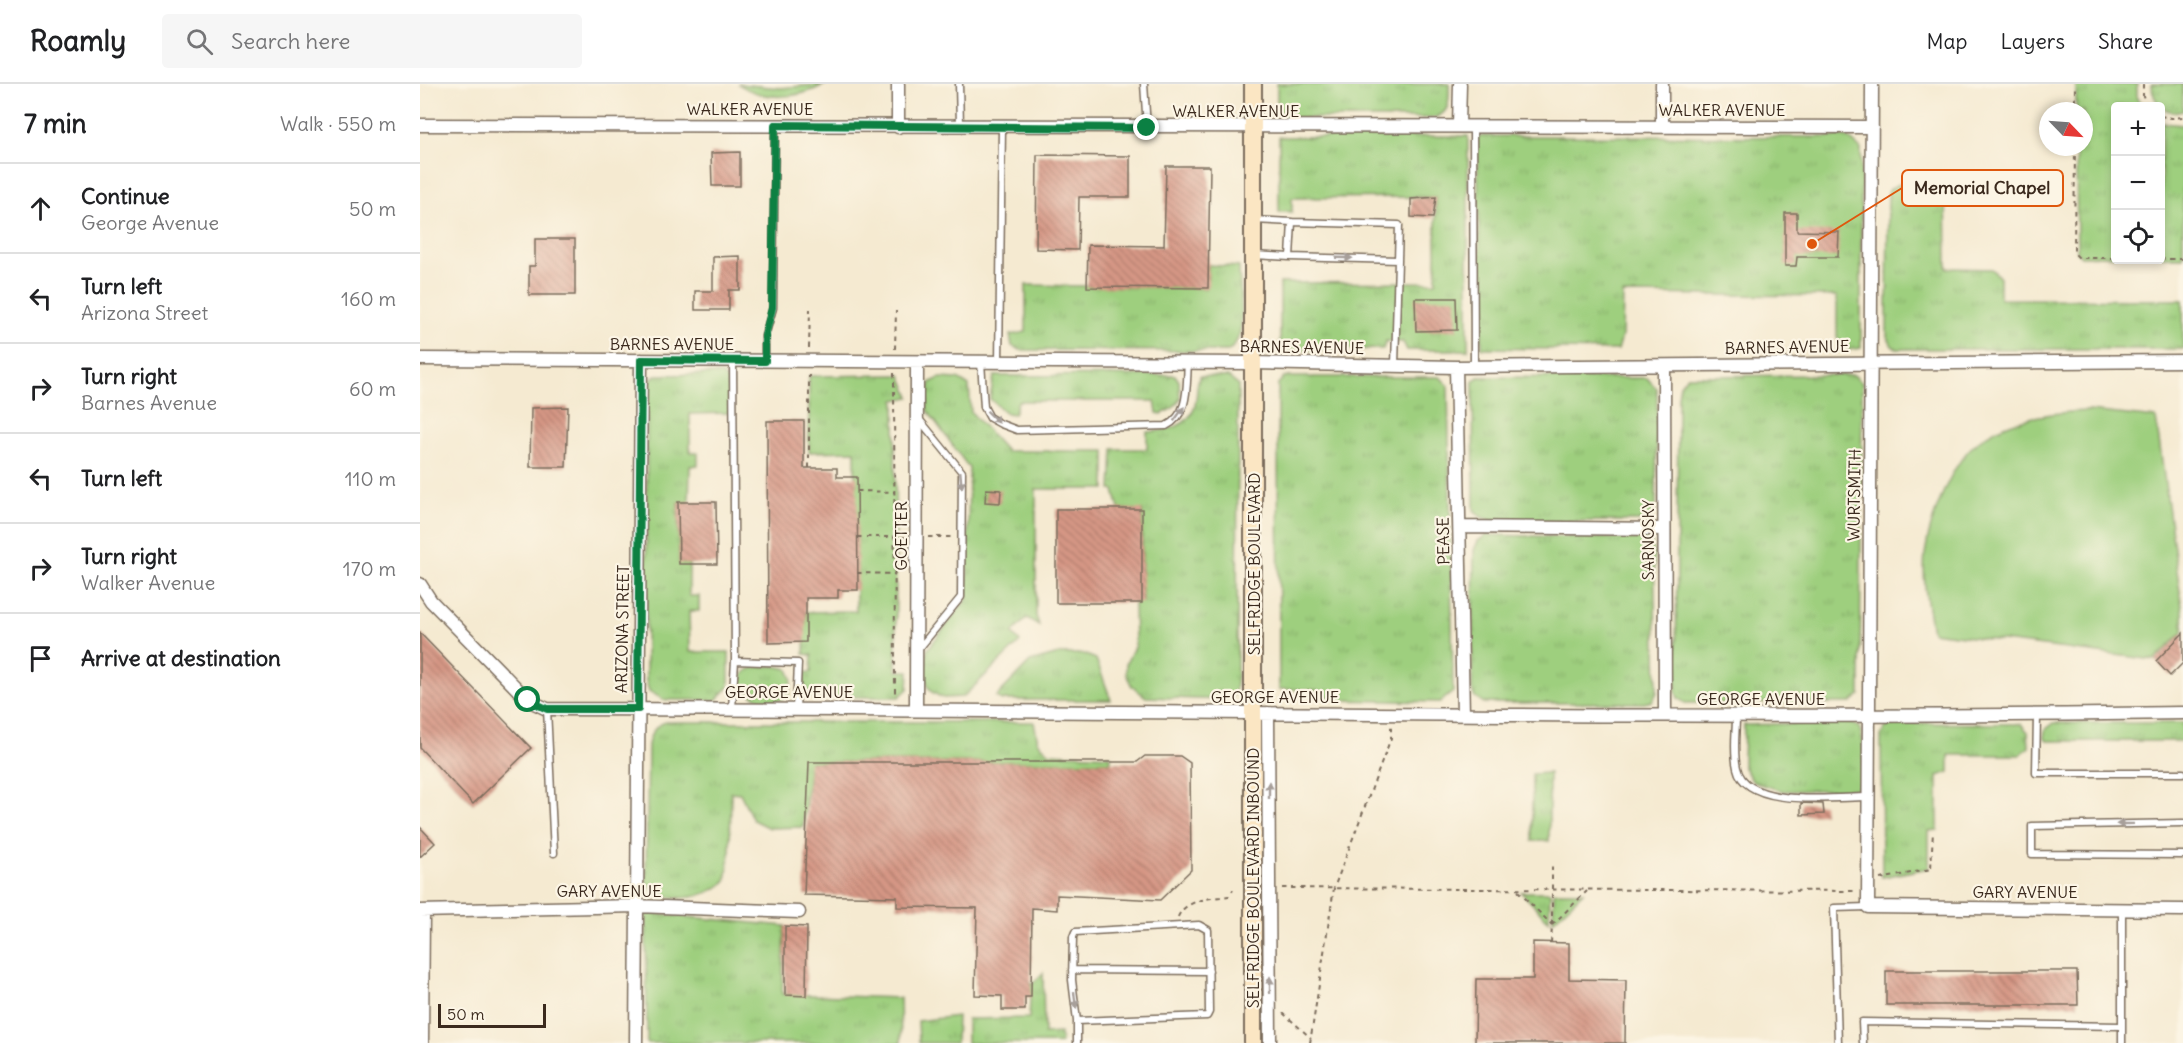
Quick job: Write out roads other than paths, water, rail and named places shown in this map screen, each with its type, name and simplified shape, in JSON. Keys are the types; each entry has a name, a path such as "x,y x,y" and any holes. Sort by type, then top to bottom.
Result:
{"street":[{"path":"898,84 898,127"},
{"name":"SELFRIDGE BOULEVARD","path":"1253,84 1253,363 1262,714 1253,1043"},
{"path":"1459,126 1460,84"},
{"path":"1662,84 1662,127"},
{"name":"WURTSMITH","path":"1868,907 1867,715 1872,363 1872,84"},
{"name":"WALKER AVENUE","path":"420,125 775,125 960,128 1872,127"},
{"name":"BARNES AVENUE","path":"420,359 1253,363 1456,367 2183,361"},
{"name":"ARIZONA STREET","path":"636,1043 641,360"},
{"name":"GOETTER","path":"916,709 917,362"},
{"name":"SARNOSKY","path":"1664,366 1665,714"},
{"name":"PEASE","path":"1456,367 1463,714"},
{"path":"1460,527 1664,529"},
{"path":"420,584 431,601 528,700 547,709"},
{"name":"GEORGE AVENUE","path":"547,709 916,709 1262,714 1665,714 1736,717 2183,713"},
{"name":"SELFRIDGE BOULEVARD INBOUND","path":"1262,714 1270,1043"},
{"name":"GARY AVENUE","path":"421,911 636,906 798,912"},
{"name":"GARY AVENUE","path":"1868,907 2183,910"},
{"path":"421,911 422,1043"}],"lane":[{"path":"959,84 960,128"},
{"path":"1144,84 1147,128"},
{"path":"765,361 765,336 772,308 775,125"},
{"path":"1473,126 1474,367"},
{"path":"999,362 1002,127"},
{"path":"1252,220 1399,225 1395,366"},
{"path":"1290,257 1292,222"},
{"path":"1252,255 1398,260"},
{"path":"732,709 735,661 734,361"},
{"path":"981,362 984,407 990,418 1017,430 1166,426 1176,420 1184,407 1188,363"},
{"path":"917,416 962,472 961,597 917,651"},
{"path":"735,661 798,663 796,709"},
{"path":"547,709 554,853"},
{"path":"2037,715 2036,773 2183,773"},
{"path":"1736,717 1737,769 1744,782 1754,791 1776,796 1867,797"},
{"path":"2183,823 2032,826 2032,854 2183,855"},
{"path":"1838,1043 1833,908 1868,907"},
{"path":"2122,910 2122,1043"},
{"path":"1077,1021 1204,1017 1209,1012 1208,930 1199,925 1079,929 1073,937 1072,970 1077,1043"},
{"path":"1072,970 1209,971"},
{"path":"1863,1043 1862,1022 2121,1026"}],"place":[{"name":"Memorial Chapel","path":"1812,244"}]}
